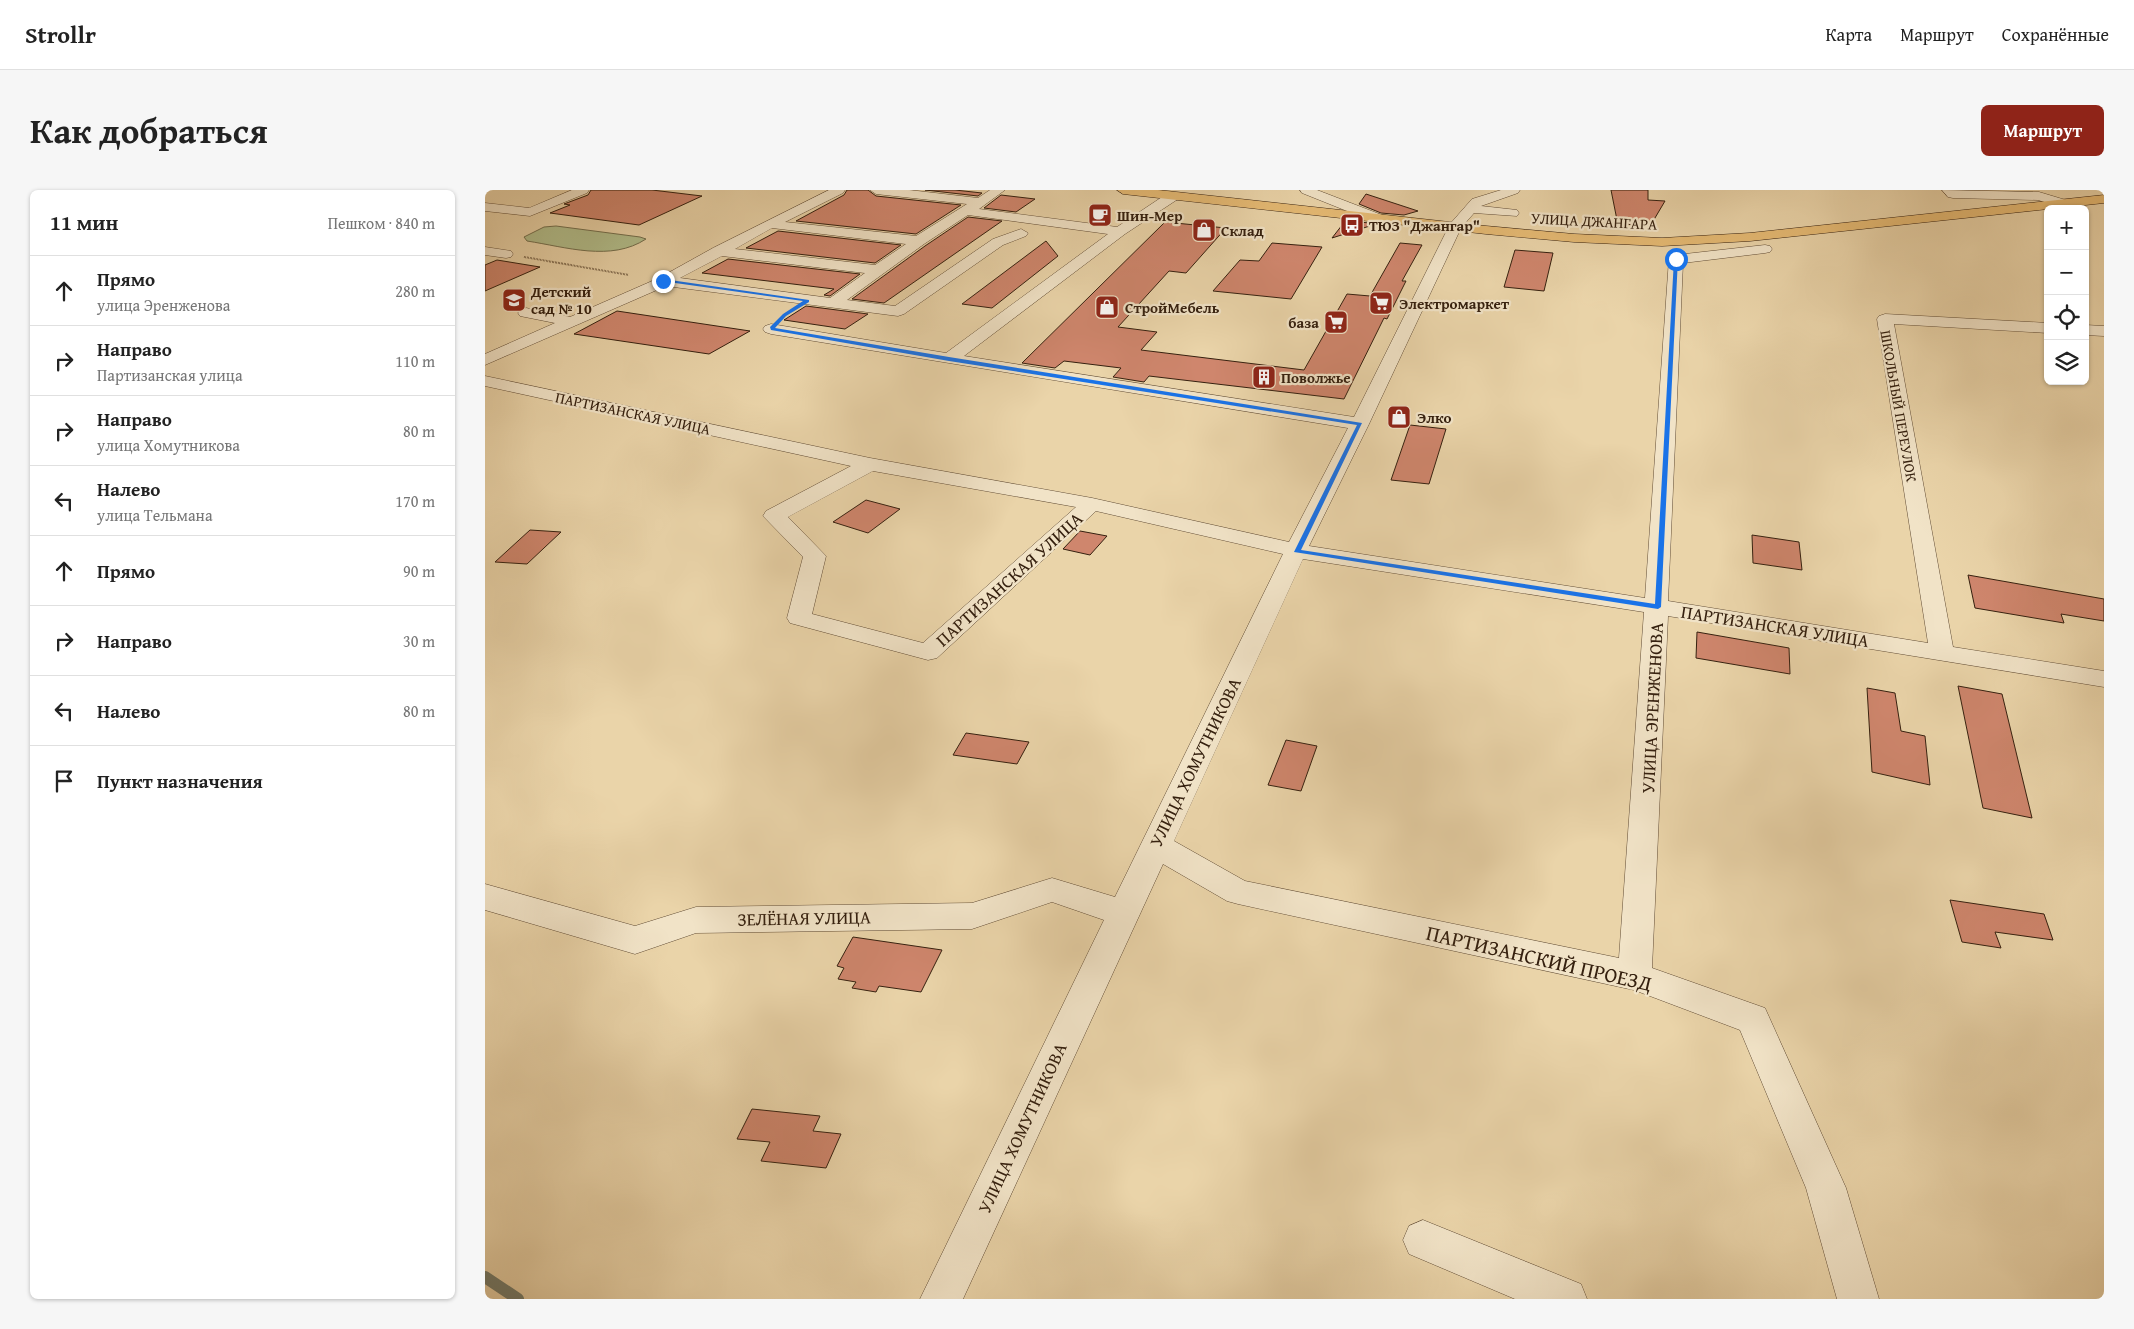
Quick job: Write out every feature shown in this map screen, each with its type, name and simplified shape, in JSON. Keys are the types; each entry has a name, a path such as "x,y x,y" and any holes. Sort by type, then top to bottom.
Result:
{"main road":[{"name":"УЛИЦА ДЖАНГАРА","path":"1123,190 1270,206 1311,198 1377,218 1463,218 1619,240 1707,241 2104,199"},
{"name":"УЛИЦА ДЖАНГАРА","path":"2064,204 2104,203"}],"street":[{"path":"485,205 530,212 583,190"},
{"path":"485,360 663,281 839,190"},
{"path":"876,190 980,202"},
{"path":"834,302 919,241 999,190"},
{"path":"1463,218 1477,202 1514,190"},
{"path":"1948,190 1953,194 2039,196 2064,204"},
{"path":"949,359 1120,231 1173,196"},
{"path":"485,205 504,197"},
{"path":"1311,198 1377,218"},
{"path":"966,211 1120,231"},
{"path":"1463,218 1493,211 1512,213"},
{"name":"УЛИЦА ХОМУТНИКОВА","path":"941,1299 1123,913 1297,551 1463,218"},
{"path":"770,224 919,241"},
{"path":"663,281 807,301 834,302 898,311 998,242 1021,233"},
{"name":"УЛИЦА ЭРЕНЖЕНОВА","path":"1635,976 1658,607 1676,259 1765,249"},
{"path":"485,251 506,254"},
{"path":"718,251 877,270"},
{"path":"807,301 788,313 771,328 949,359 1361,424"},
{"path":"526,313 573,322"},
{"name":"ШКОЛЬНЫЙ ПЕРЕУЛОК","path":"1942,653 1885,319 2044,328"},
{"path":"2089,330 2104,332"},
{"name":"ПАРТИЗАНСКАЯ УЛИЦА","path":"485,381 870,464 1092,504 1297,551 2104,679"},
{"name":"ПАРТИЗАНСКАЯ УЛИЦА","path":"870,464 773,516 815,556 799,618 928,652 1092,504"},
{"name":"ПАРТИЗАНСКИЙ ПРОЕЗД","path":"1156,845 1238,892 1635,976 1753,1019 1826,1188 1858,1299"},
{"name":"ЗЕЛЁНАЯ УЛИЦА","path":"485,897 635,940 696,920 972,916 1052,890 1123,913"},
{"path":"1423,1240 1566,1299"}],"path":[{"path":"506,254 663,281"}],"green space":[{"path":"556,226 646,239 618,250 588,251 527,241 524,237 544,227"}],"building":[{"path":"591,190 652,190 702,196 639,225 550,213 570,205 564,204 588,195"},
{"path":"847,190 868,190 876,196 961,205 916,234 796,221 844,195"},
{"path":"925,190 955,190 982,193 978,196"},
{"path":"1611,190 1648,190 1648,200 1665,201 1652,223 1641,226 1631,225 1617,220"},
{"path":"1366,194 1418,211 1404,215 1381,213 1359,204"},
{"path":"1001,195 1035,199 1016,212 984,208"},
{"path":"968,217 1002,221 884,303 852,299 925,246"},
{"path":"1346,220 1376,224 1332,238"},
{"path":"1165,222 1226,228 1186,273 1169,271 1118,327 1157,332 1141,350 1304,370 1347,294 1370,296 1400,243 1422,245 1402,281 1406,281 1387,319 1384,318 1344,399 1149,376 1144,382 1113,377 1121,368 1064,361 1055,368 1022,363"},
{"path":"778,231 901,245 875,263 746,248"},
{"path":"1046,241 1058,256 992,308 962,304"},
{"path":"1272,243 1322,247 1291,299 1213,291 1240,260 1259,261"},
{"path":"1515,250 1553,253 1544,291 1504,287"},
{"path":"728,259 860,274 830,296 824,295 834,289 702,273"},
{"path":"497,260 540,267 485,291 485,265"},
{"path":"806,306 868,314 845,329 784,320"},
{"path":"617,311 750,331 709,354 574,334"},
{"path":"1410,425 1446,429 1429,484 1391,480"},
{"path":"866,500 900,509 868,533 833,522"},
{"path":"530,530 561,532 527,564 495,562"},
{"path":"1080,531 1107,536 1090,555 1063,549"},
{"path":"1752,535 1799,542 1802,570 1753,563"},
{"path":"1968,575 2104,599 2104,621 2061,614 2064,623 1975,608"},
{"path":"1697,632 1789,648 1790,674 1696,658"},
{"path":"1958,686 2002,694 2032,818 1983,808"},
{"path":"1867,688 1895,693 1901,731 1925,736 1930,785 1872,772"},
{"path":"966,733 1029,742 1017,764 953,755"},
{"path":"1286,740 1317,746 1301,791 1268,785"},
{"path":"1950,900 2044,914 2053,940 1995,932 2001,948 1962,942"},
{"path":"853,937 942,950 921,992 879,986 876,992 852,988 856,982 838,979 844,968 837,966"},
{"path":"752,1109 820,1116 813,1131 841,1134 826,1168 761,1161 770,1142 737,1139"}],"waterway":[{"path":"485,1277 518,1299"}],"place":[{"name":"Шин-Мер","path":"1100,215"},
{"name":"ТЮЗ \"Джангар\"","path":"1352,225"},
{"name":"Склад","path":"1204,230"},
{"name":"Детский сад № 10","path":"514,300"},
{"name":"Электромаркет","path":"1381,303"},
{"name":"СтройМебель","path":"1107,307"},
{"name":"база","path":"1336,322"},
{"name":"Поволжье","path":"1264,377"},
{"name":"Элко","path":"1399,417"}],"route":[{"path":"663,281 807,301 785,315 771,328 949,359 1361,424 1308,525 1297,551 1658,607 1676,259"}]}
